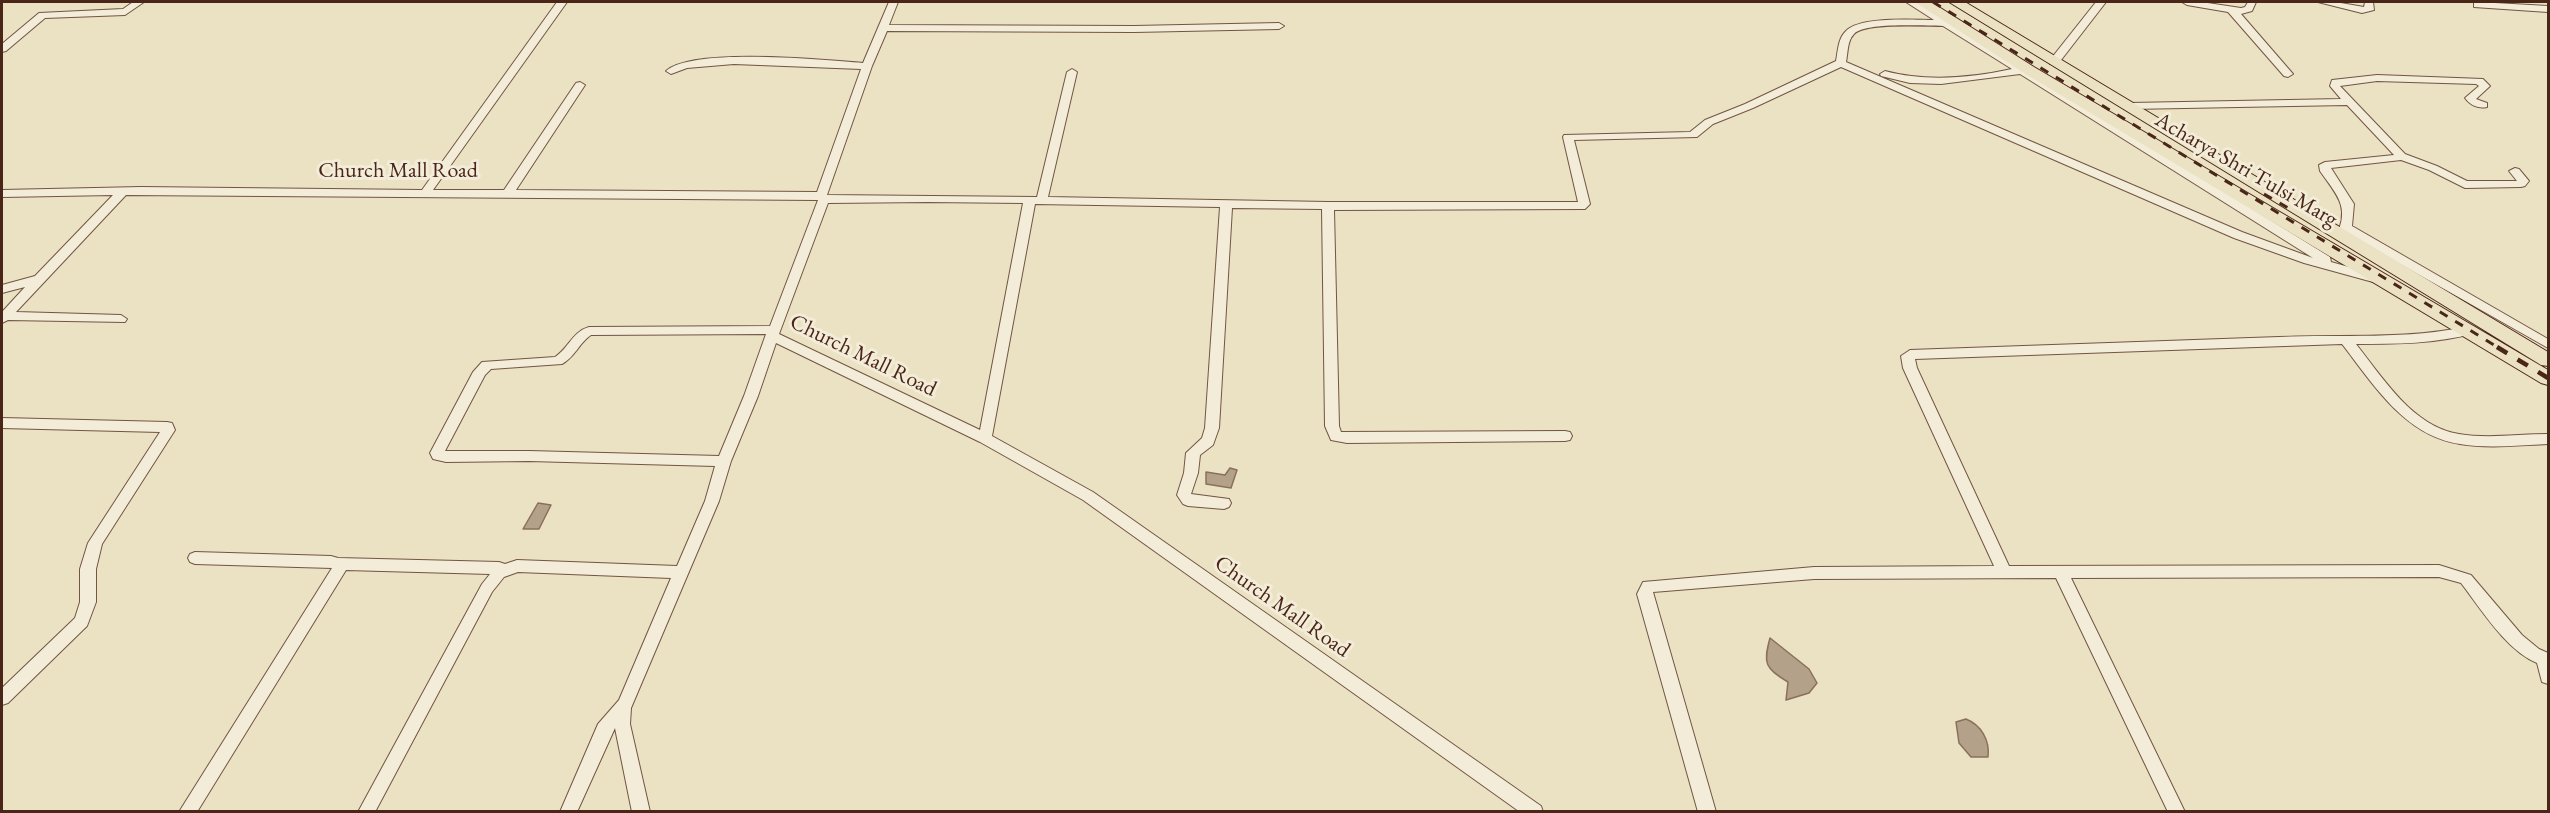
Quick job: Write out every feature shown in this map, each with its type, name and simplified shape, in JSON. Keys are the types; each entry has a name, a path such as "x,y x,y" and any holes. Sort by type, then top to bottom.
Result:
{"highway":[{"name":"Acharya Shri Tulsi Marg","path":"1922,2 2025,71 2470,330 2524,355 2548,360"},
{"name":"Acharya Shri Tulsi Marg","path":"1956,2 2344,232 2524,355 2548,378"}],"street":[{"path":"2,49 42,15 125,12 140,2"},
{"path":"425,193 562,2"},
{"path":"894,2 885,28 867,66 823,197 1328,206 1583,206 1568,137 1693,135 1709,122 1749,106 1842,57 1849,32 1859,27 1944,23"},
{"path":"1911,2 2341,269"},
{"path":"2054,62 2101,2"},
{"path":"2187,2 2246,11 2251,7 2252,2"},
{"path":"2324,2 2369,10 2369,2"},
{"path":"2477,5 2548,9"},
{"path":"2232,10 2288,74"},
{"path":"885,28 1134,29 1279,26"},
{"path":"1842,57 1905,79 1988,77 2025,71"},
{"path":"1842,57 2238,235 2308,260 2390,282"},
{"path":"671,71 680,65 697,62 756,61 867,66"},
{"path":"985,438 997,391 1010,300 1072,72"},
{"path":"2483,105 2470,98 2485,86 2479,81 2377,78 2336,82 2336,86 2350,102 2401,156 2469,186 2521,184 2523,182 2515,171"},
{"path":"508,193 580,85"},
{"path":"2130,106 2350,102"},
{"path":"2401,156 2325,165 2326,171 2349,204 2344,232 2548,345"},
{"path":"3,318 122,192"},
{"name":"Church Mall Road","path":"2,193 508,193 823,197 772,333 985,438 1088,496 1535,812"},
{"path":"1224,503 1188,500 1184,495 1191,473 1193,453 1208,441 1212,428 1226,204"},
{"path":"1328,206 1332,426 1336,436 1347,438 1565,436"},
{"path":"2,289 38,279"},
{"path":"3,318 122,319"},
{"path":"2004,572 1910,368 1908,356 1950,352 2346,340 2420,340 2470,330"},
{"path":"568,812 603,729 625,701 682,572 712,501 724,461 751,396 772,333 589,331 580,335 566,356 557,361 488,365 480,372 437,453 446,457 529,456 724,461"},
{"path":"2346,340 2401,407 2433,430 2458,439 2548,439"},
{"path":"2524,355 2548,345"},
{"path":"2,423 166,427 168,430 95,543 88,569 88,602 82,621 2,698"},
{"path":"195,558 499,568"},
{"path":"187,812 338,573 338,564"},
{"path":"366,812 487,588 499,573 517,566 682,572"},
{"path":"1707,812 1645,594 1646,588 1668,584 1814,573 2448,572 2466,579 2516,640 2533,654 2546,659 2548,677"},
{"path":"2061,573 2177,812"},
{"path":"625,701 622,724 641,812"}],"shaded area":[{"path":"1230,468 1237,470 1231,488 1206,484 1206,472 1225,475"},
{"path":"538,503 551,505 539,529 523,529"},
{"path":"1770,638 1809,669 1817,683 1809,693 1786,700 1788,682 1774,673 1768,665 1767,654"},
{"path":"1966,719 1980,729 1986,739 1988,757 1971,757 1959,743 1956,722"}],"railway":[{"path":"1933,2 2499,348"},
{"path":"2264,194 2290,209"},
{"path":"2497,347 2548,378"}]}
